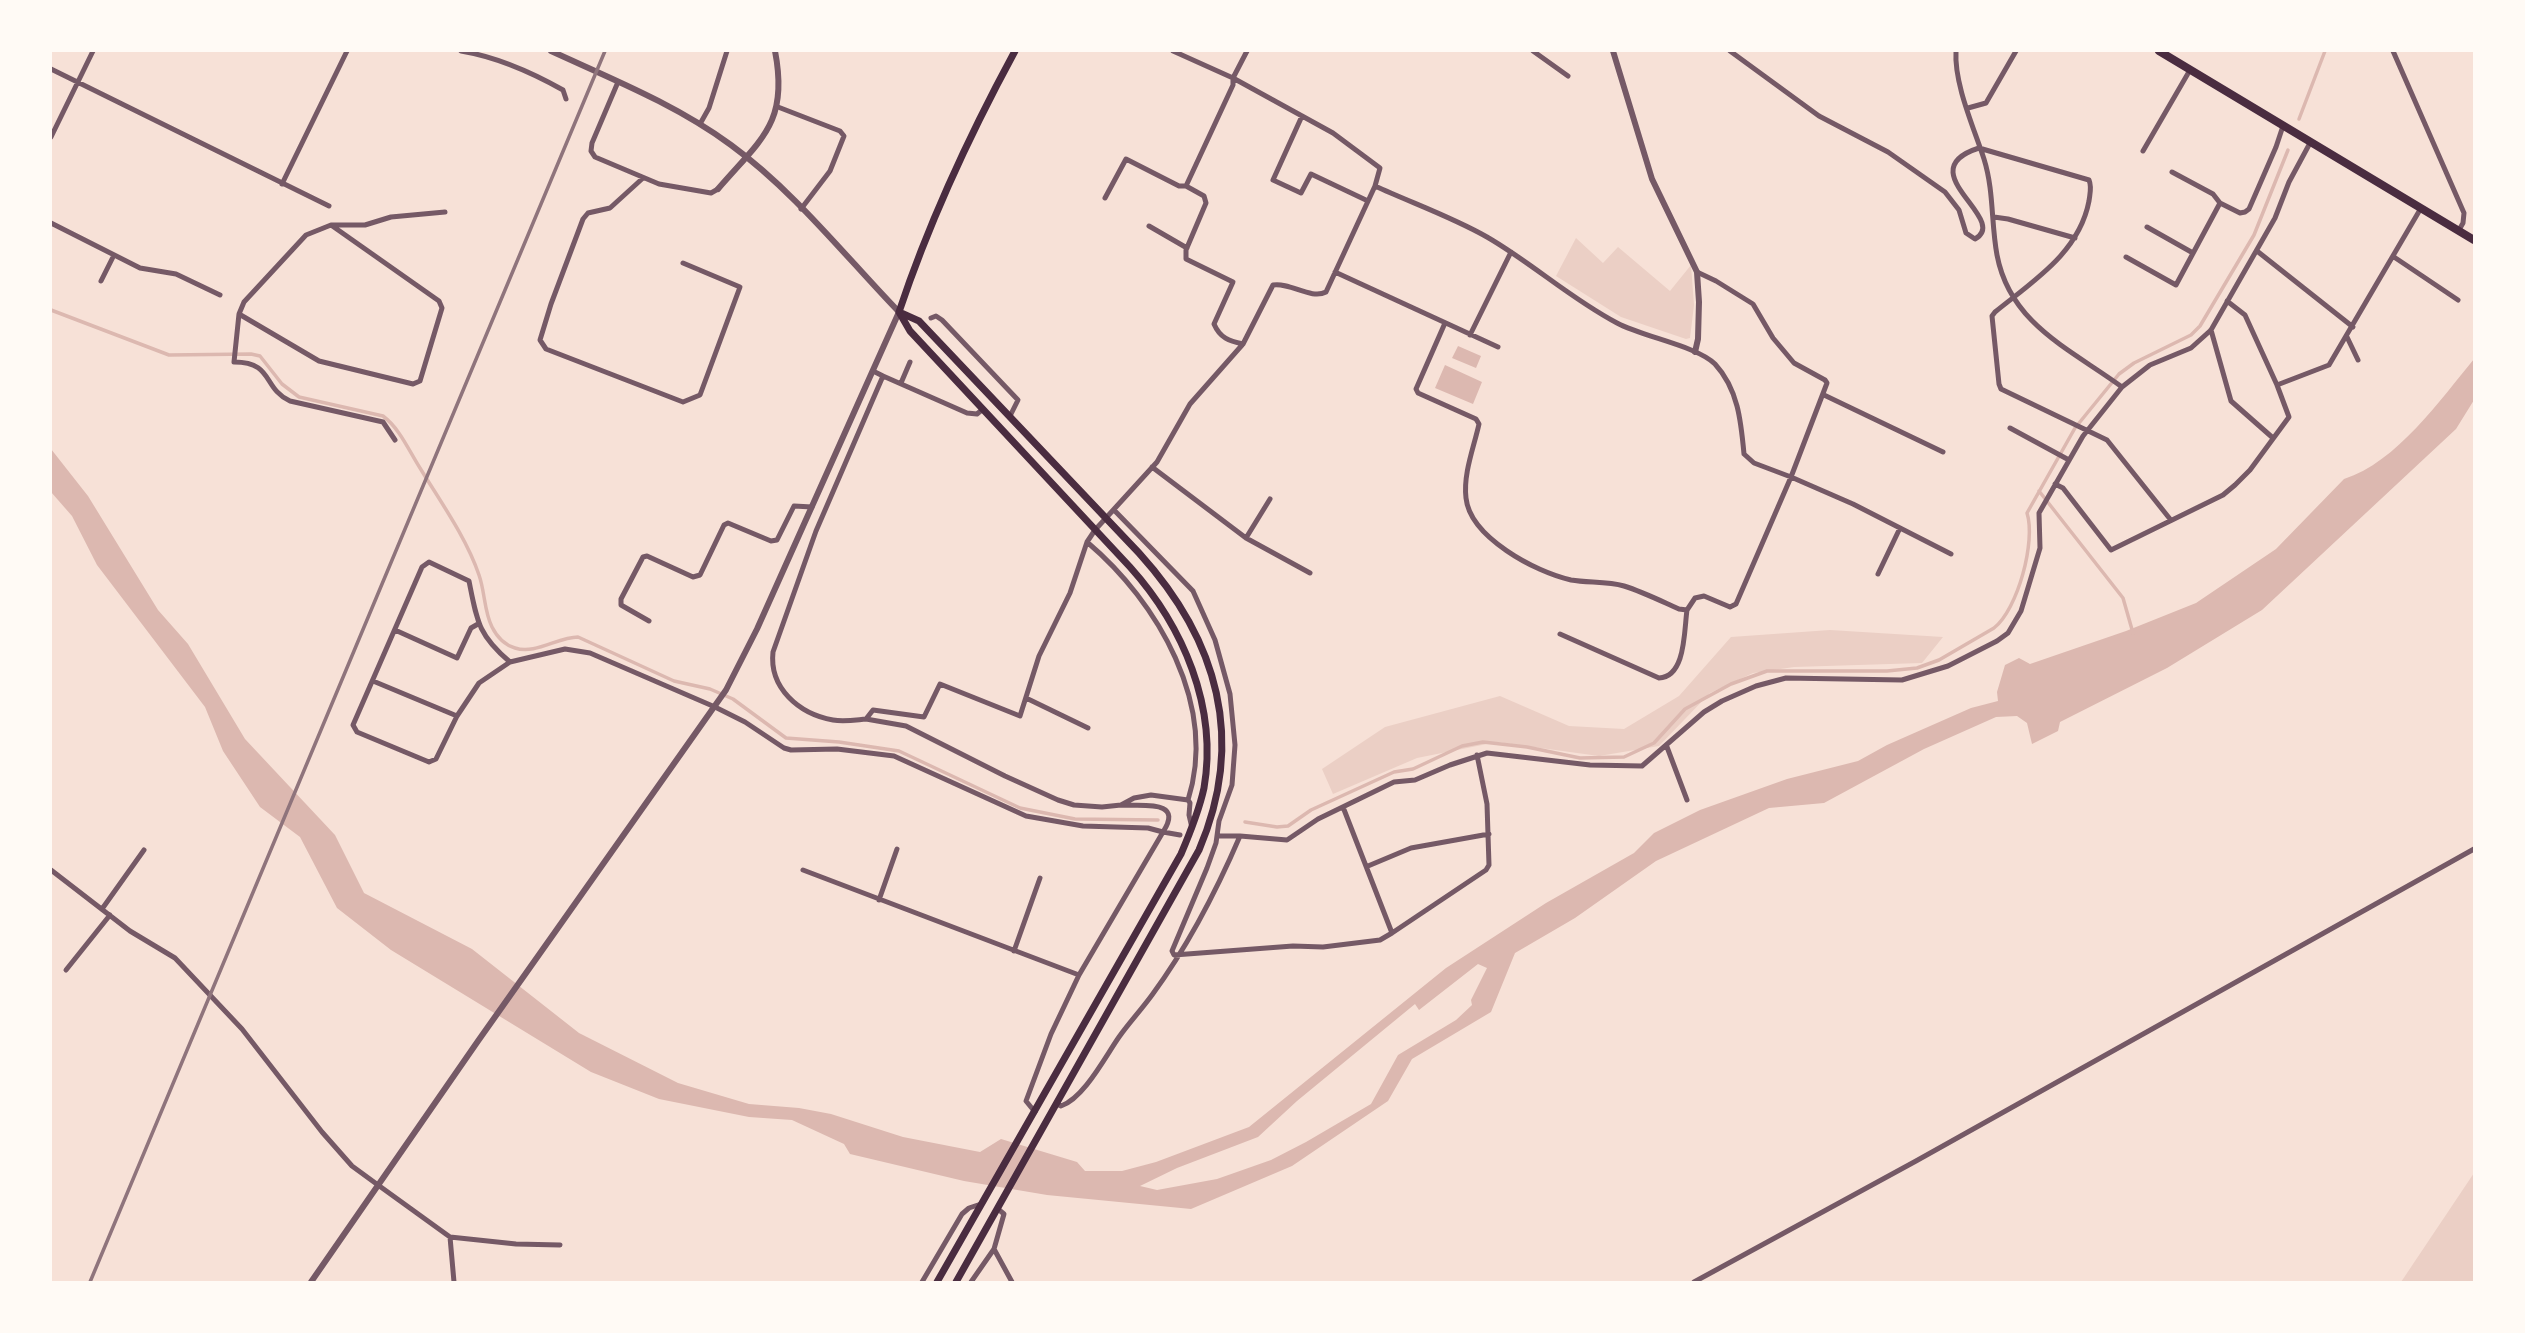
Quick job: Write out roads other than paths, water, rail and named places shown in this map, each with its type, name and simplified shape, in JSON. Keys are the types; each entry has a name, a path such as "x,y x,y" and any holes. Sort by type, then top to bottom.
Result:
{"main road":[{"path":"898,312 969,142 1015,51"},
{"path":"2159,51 2474,240"},
{"path":"898,312 910,331 1148,587 1162,606 1175,628 1193,671 1204,719 1206,761 1203,790 1192,828 1168,878 937,1282"},
{"path":"898,312 919,321 1148,562 1173,593 1194,628 1206,658 1217,695 1222,749 1215,820 956,1282"}],"street":[{"path":"51,137 93,51"},
{"path":"282,184 347,51"},
{"path":"461,51 479,54 524,70 563,90 566,99"},
{"path":"311,1282 726,690 757,629 898,312 800,209 746,157 700,124 551,51"},
{"path":"700,124 709,108 727,51"},
{"path":"618,82 592,143 591,151 595,157 659,184 711,193 718,190 767,132 778,107 775,51"},
{"path":"866,719 873,710 924,717 940,684 1020,716 1039,656 1070,593 1087,542 1095,530 1152,467 1190,404 1243,344 1273,285 1281,284 1321,295 1326,292 1375,186 1380,168 1334,134 1233,78 1172,51"},
{"path":"1186,186 1247,51"},
{"path":"1533,51 1568,76"},
{"path":"1613,51 1652,179 1697,272 1699,302 1695,352"},
{"path":"1730,51 1819,116 1888,152 1945,192 1959,210 1966,233 1975,239 1982,233 1983,227 1953,174 1962,154 1979,148 2089,180 2091,183 2088,207 2075,238 2054,264 1992,316 2001,389 2108,440 2170,519"},
{"path":"1956,51 1956,62 1990,184 1997,253 2012,298 2036,326 2119,385"},
{"path":"1968,108 1986,103 2016,51"},
{"path":"2392,51 2464,213 2459,230"},
{"path":"51,69 329,206"},
{"path":"2143,150 2190,70"},
{"path":"778,107 840,131 844,136 830,172 800,209"},
{"path":"1302,116 1273,180 1301,193 1311,174 1368,201"},
{"path":"2172,172 2213,194 2220,202 2245,212 2249,209 2284,127"},
{"path":"1220,835 1287,840 1318,819 1394,782 1415,780 1477,755 1497,753 1579,764 1634,768 1643,766 1704,712 1756,686 1786,678 1902,680 1948,666 1997,641 2013,625 2026,594 2040,548 2039,513 2066,459 2119,385 2150,365 2191,348 2211,330 2275,218 2307,141"},
{"path":"1105,198 1126,159 1204,196 1206,203 1187,248 1186,259 1233,282 1214,324 1217,332 1228,341 1243,344"},
{"path":"643,178 610,208 588,213 583,219 540,340 545,349 683,402 700,395 740,287 683,263"},
{"path":"1375,186 1485,236 1614,321 1639,334 1695,352 1713,362 1730,387 1739,409 1744,454 1748,459 1853,504 1951,554"},
{"path":"2126,257 2176,285 2220,202"},
{"path":"2277,385 2329,365 2421,208"},
{"path":"395,440 383,422 283,397 277,393 262,369 248,362 234,362 239,314 244,302 306,235 321,227 365,225 391,217 445,212"},
{"path":"1994,217 2075,238"},
{"path":"51,223 140,268 176,274 220,295"},
{"path":"239,314 318,361 413,384 420,381 442,308 439,301 331,225"},
{"path":"1149,226 1187,248"},
{"path":"2147,227 2193,253"},
{"path":"2256,251 2353,327"},
{"path":"1470,335 1511,252"},
{"path":"101,281 114,255"},
{"path":"2394,257 2458,300"},
{"path":"1335,272 1498,347"},
{"path":"1560,634 1659,678 1666,678 1673,673 1681,653 1687,610 1695,598 1704,596 1730,607 1736,604 1827,388 1825,380 1794,363 1773,338 1753,304 1697,272"},
{"path":"2055,484 2063,488 2111,550 2223,495 2250,470 2289,418 2245,314 2227,301"},
{"path":"931,318 936,316 942,320 1018,400 1010,416"},
{"path":"1445,323 1416,389 1418,393 1476,419 1479,424 1468,472 1466,498 1468,509 1483,532 1497,546 1550,573 1589,583 1622,585 1687,610"},
{"path":"2211,330 2231,401 2273,438"},
{"path":"2347,337 2358,360"},
{"path":"901,383 910,362"},
{"path":"873,371 967,412 977,414 984,409"},
{"path":"883,376 816,531 780,628 771,664 776,683 805,710 831,720 866,719 906,726 1058,800 1088,808 1121,804 1159,805 1166,810 1169,817 1163,832 1079,975 1051,1034 1027,1101 1034,1114"},
{"path":"1824,395 1943,452"},
{"path":"2010,428 2066,459"},
{"path":"1152,467 1246,538 1310,573"},
{"path":"1246,538 1270,499"},
{"path":"649,621 621,605 621,599 643,557 647,556 693,577 700,575 724,525 729,523 771,541 778,540 794,506 812,507"},
{"path":"1114,510 1193,591 1215,640 1230,694 1235,745 1232,785 1215,820 1216,843 1172,951 1174,955 1293,946 1323,947 1380,940 1392,933 1486,870 1489,864 1487,804 1477,755"},
{"path":"1878,575 1900,528"},
{"path":"1087,542 1138,596 1166,641 1184,679 1193,709 1195,735 1193,782 1188,800 1192,828"},
{"path":"510,662 484,637 478,624 468,581 429,562 422,567 353,725 357,732 429,762 436,759 457,716 479,683 510,662 565,649 590,653 716,705 784,748 837,749 903,758 1026,816 1083,826 1148,828 1180,835"},
{"path":"395,630 457,658 471,628 478,624"},
{"path":"373,681 457,716"},
{"path":"1026,698 1088,728"},
{"path":"1667,747 1687,800"},
{"path":"1121,804 1150,796 1188,800"},
{"path":"1343,807 1392,933"},
{"path":"1368,866 1411,848 1489,834"},
{"path":"1057,1104 1061,1107 1069,1104 1096,1072 1179,954 1200,921 1240,836"},
{"path":"879,900 897,849"},
{"path":"1694,1282 2474,849"},
{"path":"102,909 144,850"},
{"path":"51,870 130,931 174,958 242,1029 322,1132 352,1166 450,1237 516,1244 560,1245"},
{"path":"803,870 1079,975"},
{"path":"1014,951 1040,878"},
{"path":"66,970 110,915"},
{"path":"922,1282 962,1214 981,1204"},
{"path":"971,1282 994,1248 1003,1227 1004,1214 998,1209"},
{"path":"450,1237 454,1282"},
{"path":"994,1248 1012,1282"}],"waterway":[{"path":"2299,119 2325,51"},
{"path":"1245,822 1288,826 1311,810 1394,772 1413,769 1462,746 1483,742 1527,747 1580,758 1624,757 1654,743 1685,709 1731,684 1767,671 1887,671 1917,668 1939,660 1994,628 2011,606 2023,574 2029,540 2027,513 2075,428 2119,374 2134,363 2191,335 2200,326 2254,235 2288,150"},
{"path":"51,310 169,355 260,356 282,384 299,397 383,416 403,440 460,533 479,575 492,627 511,647 523,650 538,648 578,637 674,681 710,689 733,699 786,738 899,751 1020,808 1075,819 1158,820"},
{"path":"2039,491 2123,598 2133,633"}],"railway":[{"path":"90,1282 605,51"}]}
